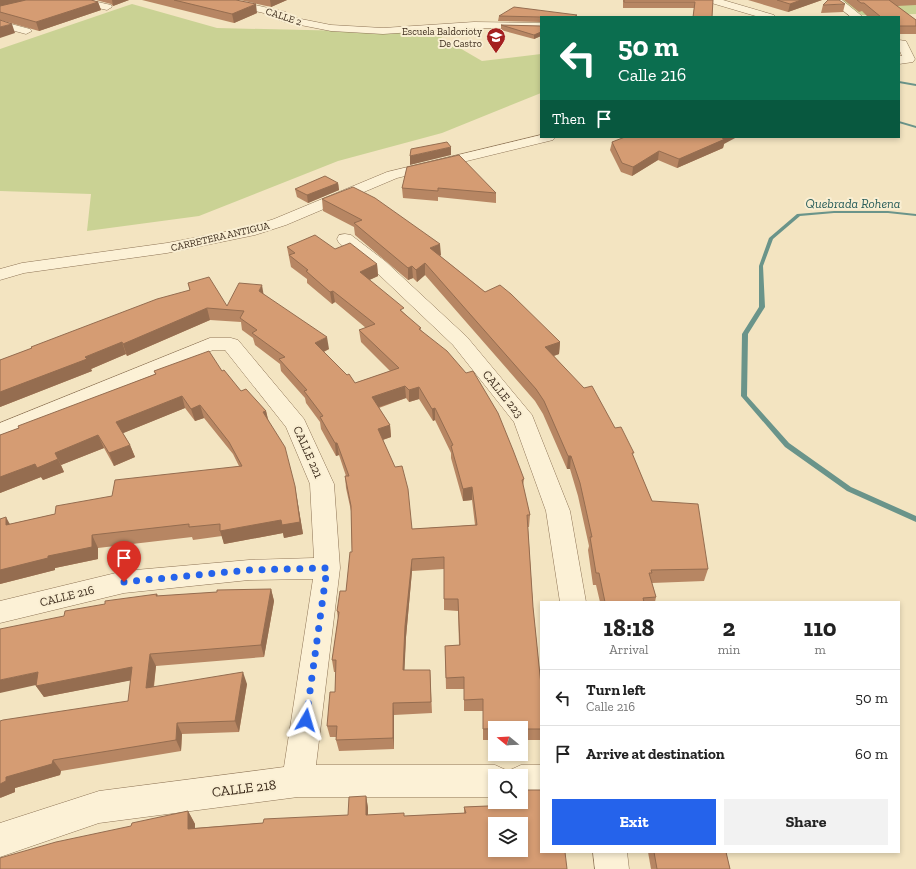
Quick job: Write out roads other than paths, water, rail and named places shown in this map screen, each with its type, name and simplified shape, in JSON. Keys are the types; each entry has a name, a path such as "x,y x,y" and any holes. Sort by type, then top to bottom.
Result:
{"street":[{"path":"75,0 107,7"},
{"name":"CALLE 2","path":"219,0 278,12 282,14 283,18 289,20 325,27 383,31 474,25 540,26"},
{"path":"712,0 767,16"},
{"path":"835,0 857,16"},
{"path":"0,24 26,31"},
{"path":"900,60 909,59 900,43 916,41"},
{"name":"CARRETERA ANTIGUA","path":"0,275 22,268 167,248 249,232 287,220 392,175 544,138"},
{"name":"CALLE 223","path":"345,239 379,265 460,341 524,420 558,511 573,601"},
{"name":"CALLE 221","path":"0,432 210,344 231,344 296,424 322,484 327,568 298,780"},
{"name":"CALLE 216","path":"0,612 124,582 249,570 327,568"},
{"name":"CALLE 218","path":"0,840 99,807 298,780 488,781"},
{"path":"528,781 540,781"},
{"path":"610,853 612,869"}],"waterway":[{"name":"Quebrada Rohena","path":"900,82 916,85"},
{"name":"Quebrada Rohena","path":"900,122 916,127"},
{"name":"Quebrada Rohena","path":"916,215 888,212 834,212 799,215 771,238 761,266 762,307 745,334 744,396 787,445 849,489 916,519"}],"place":[{"name":"Escuela Baldorioty De Castro","path":"496,54"}]}
